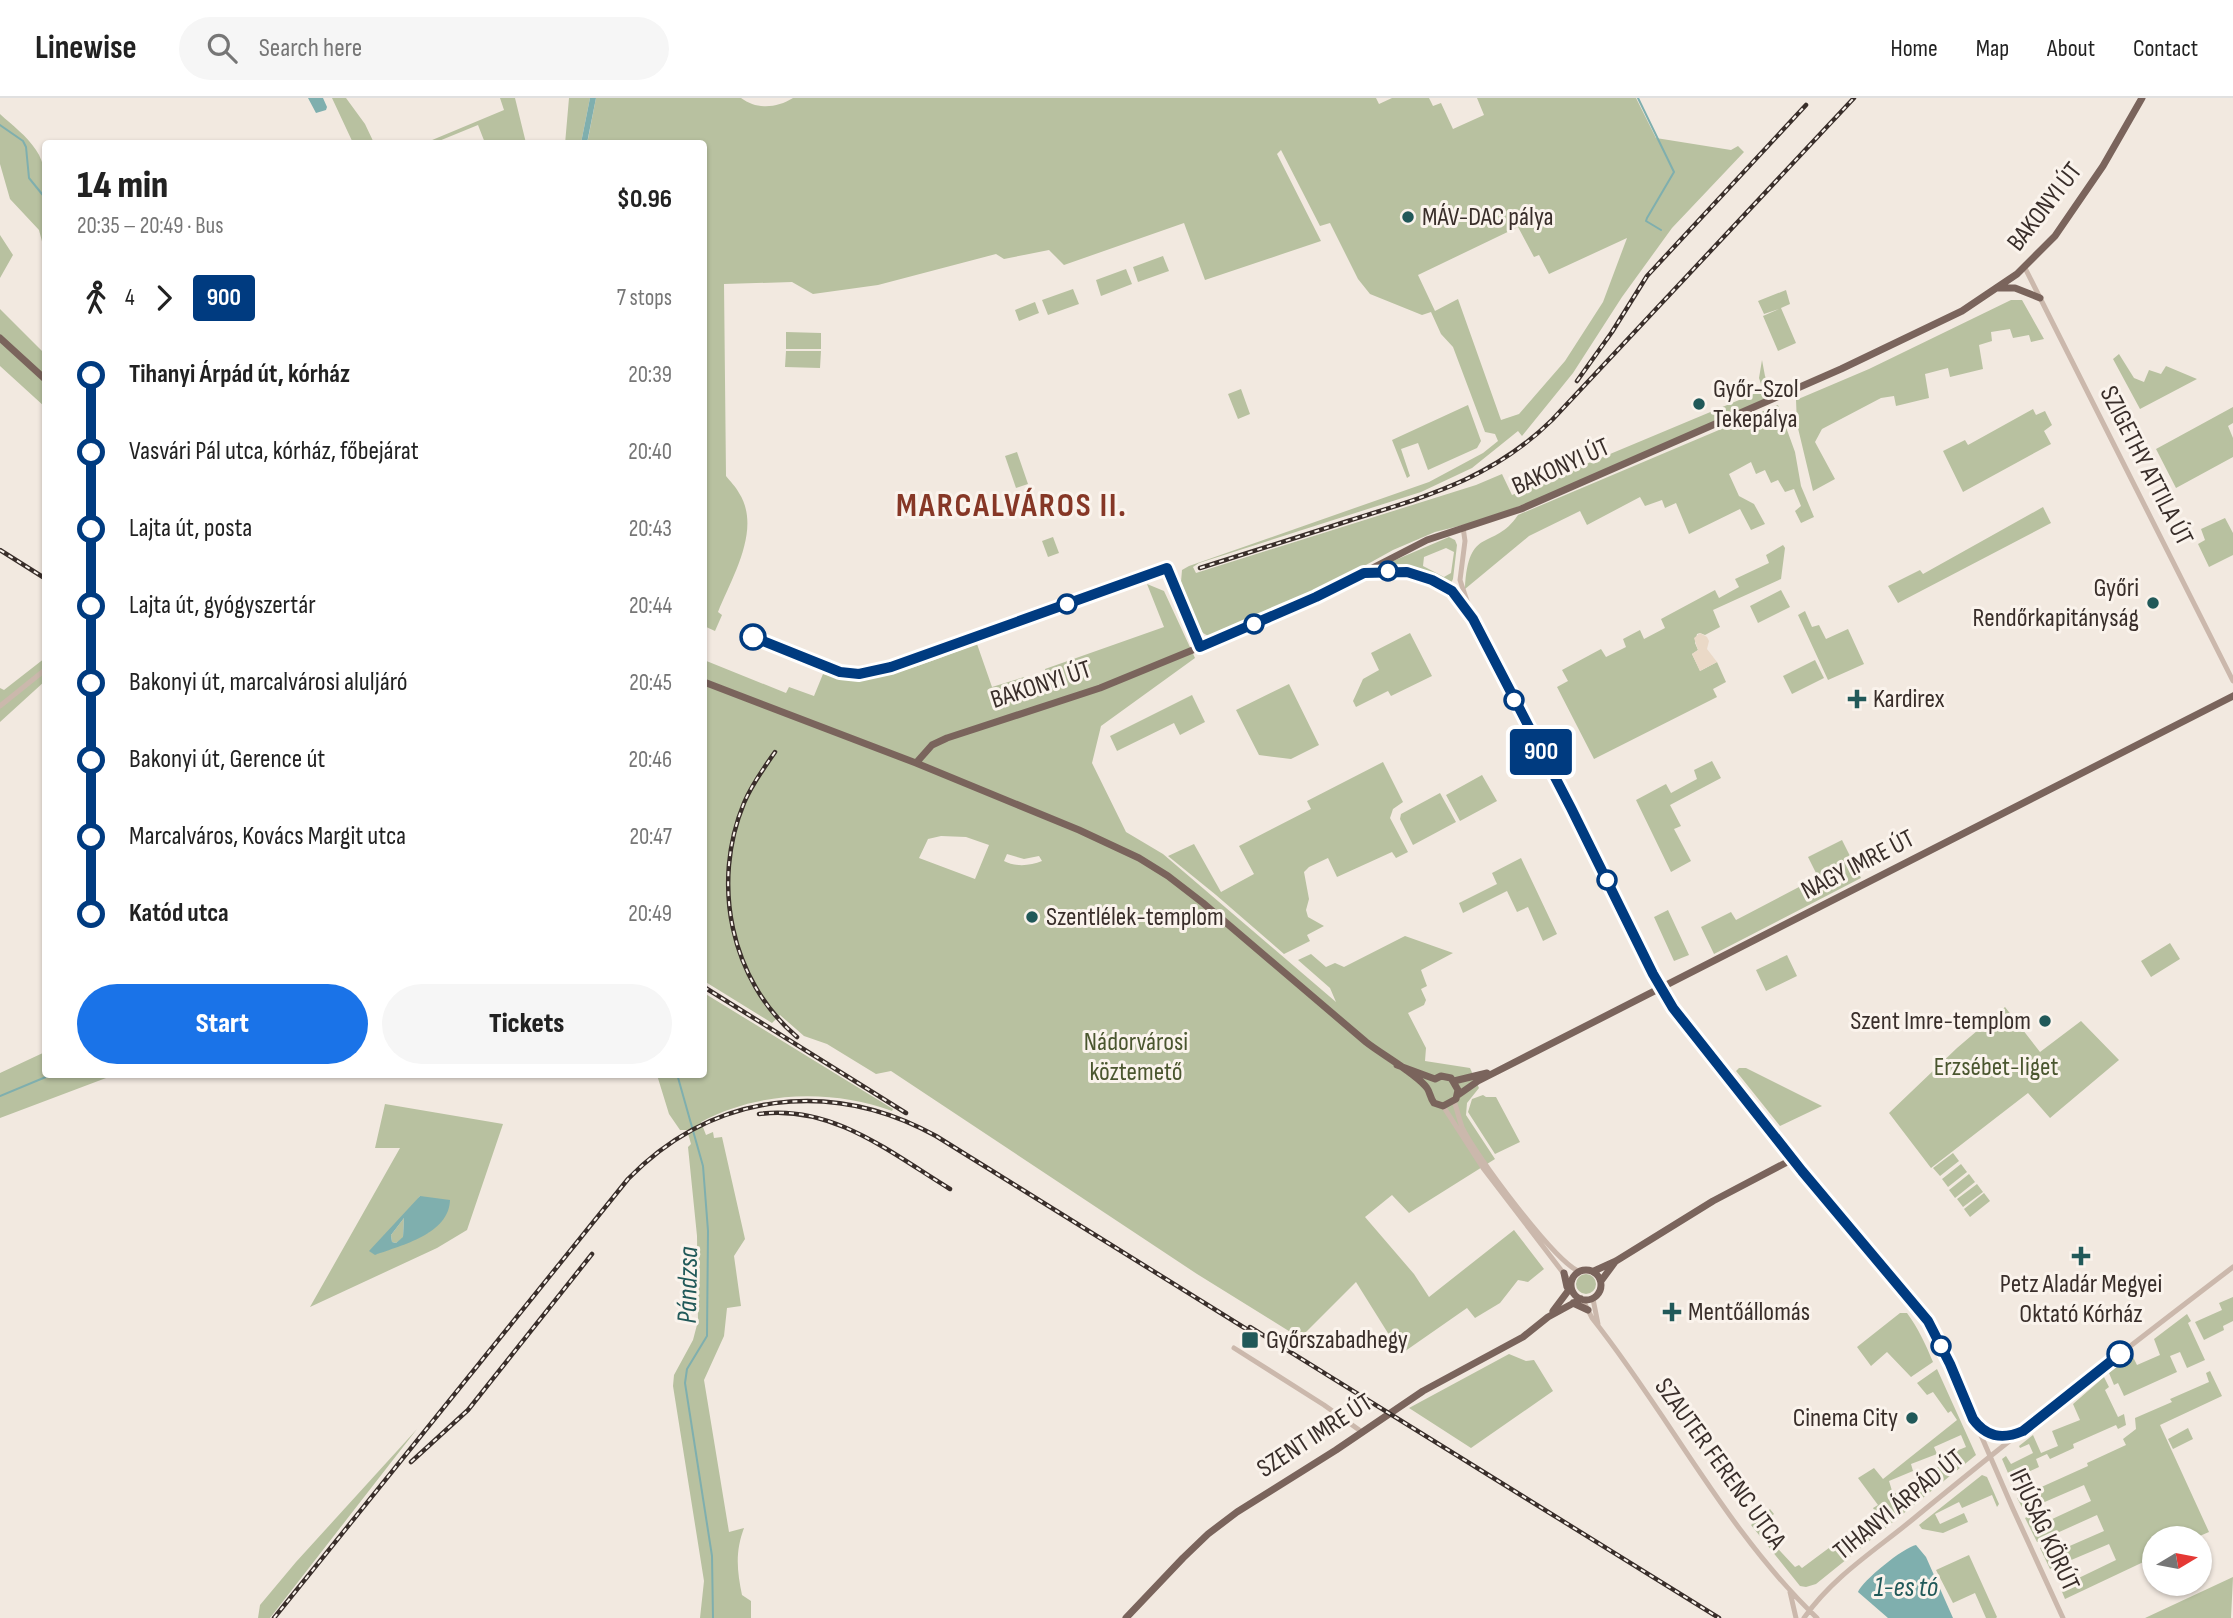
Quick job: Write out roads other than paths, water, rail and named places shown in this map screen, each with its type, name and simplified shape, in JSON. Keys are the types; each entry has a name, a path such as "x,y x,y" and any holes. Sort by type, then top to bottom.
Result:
{"main road":[{"name":"BAKONYI ÚT","path":"916,763 932,745 947,738 1100,688 1312,599 1427,540 1521,509 1841,369 1954,315 2025,268 2055,236 2076,209 2142,98"},
{"path":"1998,288 2015,288 2040,298"},
{"path":"0,338 42,376"},
{"path":"707,683 916,763 1079,830 1139,858 1203,903 1366,1042 1429,1089"},
{"name":"NAGY IMRE ÚT","path":"1456,1098 1501,1069 2233,696"},
{"path":"1575,1300 1571,1285 1578,1271 1594,1271 1616,1261 1713,1201 1793,1159 1673,1008 1661,988"},
{"path":"1397,1065 1435,1079 1446,1076 1454,1081 1456,1098 1443,1107 1431,1100 1429,1089 1435,1079"},
{"name":"NAGY IMRE ÚT","path":"1454,1081 1501,1069"},
{"path":"1575,1300 1593,1299 1599,1293 1601,1281 1616,1261"},
{"path":"1594,1271 1601,1281"},
{"path":"1564,1273 1567,1289 1575,1300 1588,1310"},
{"name":"SZENT IMRE ÚT","path":"1126,1618 1154,1586 1208,1534 1264,1494 1423,1391 1523,1337 1575,1300 1571,1285"}],"street":[{"name":"SZIGETHY ATTILA ÚT","path":"2025,268 2233,681"},
{"path":"1463,527 1465,541 1460,580 1473,619 1661,988"},
{"path":"1364,573 1407,572 1432,580 1452,591 1473,619"},
{"path":"0,706 42,672"},
{"path":"1456,1098 1462,1127 1486,1164 1561,1259 1578,1271"},
{"path":"1443,1107 1483,1168 1571,1285"},
{"name":"IFJÚSÁG KÖRÚT","path":"1793,1159 1928,1321 1950,1364 2063,1618"},
{"name":"TIHANYI ÁRPÁD ÚT","path":"1804,1618 1822,1595 1849,1569 2233,1268"},
{"name":"SZAUTER FERENC UTCA","path":"1593,1299 1599,1327"},
{"name":"SZAUTER FERENC UTCA","path":"1588,1310 1739,1529 1817,1618"},
{"path":"1234,1348 1324,1405 1362,1433"},
{"name":"TIHANYI ÁRPÁD ÚT","path":"1973,1419 1985,1432 1996,1436 2010,1436 2026,1429"},
{"path":"1789,1589 1796,1618"}],"water":[{"path":"308,98 323,98 326,110 316,113"},
{"path":"590,98 596,98 588,140 582,140"},
{"path":"420,1196 450,1200 448,1212 433,1230 375,1255 369,1251","holes":["404,1218 403,1237 396,1243 392,1242 391,1235"]},
{"name":"1-es tó","path":"1916,1545 1926,1557 1953,1618 1888,1618 1858,1592 1884,1565"}],"waterway":[{"path":"1638,98 1674,172 1646,221 1661,230"},
{"path":"0,125 23,141 29,178 42,194"},
{"path":"0,1096 43,1078"},
{"name":"Pándzsa","path":"678,1078 703,1166 708,1231 707,1336 687,1369 685,1383 712,1556 713,1618"}],"railway":[{"path":"1200,568 1431,494 1506,457 1552,420 1854,98"},
{"path":"1577,381 1647,276 1806,105"},
{"path":"0,550 42,576"},
{"path":"775,752 747,796 734,834 729,865 729,897 733,929 742,959 756,988 774,1014 797,1037"},
{"path":"707,989 906,1113"},
{"path":"274,1618 628,1179 661,1150 697,1127 735,1112 774,1103 815,1101 856,1106 896,1118 936,1136 1256,1335"},
{"path":"759,1114 811,1116 836,1124 883,1147 950,1189"},
{"path":"411,1462 468,1410 592,1254"},
{"path":"1250,1327 1719,1618"}],"place":[{"name":"MÁV-DAC pálya","path":"1408,217"},
{"name":"Győr-Szol Tekepálya","path":"1699,404"},
{"name":"Győri Rendőrkapitányság","path":"2153,603"},
{"name":"Kardirex","path":"1857,699"},
{"name":"Szentlélek-templom","path":"1032,917"},
{"name":"Szent Imre-templom","path":"2045,1021"},
{"name":"Petz Aladár Megyei Oktató Kórház","path":"2081,1256"},
{"name":"Mentőállomás","path":"1672,1312"},
{"name":"Győrszabadhegy","path":"1250,1340"},
{"name":"Cinema City","path":"1912,1418"}],"district":[{"name":"MARCALVÁROS II.","path":"1012,506"}],"park label":[{"name":"Nádorvárosi köztemető","path":"1136,1057"},
{"name":"Erzsébet-liget","path":"1996,1067"}]}
